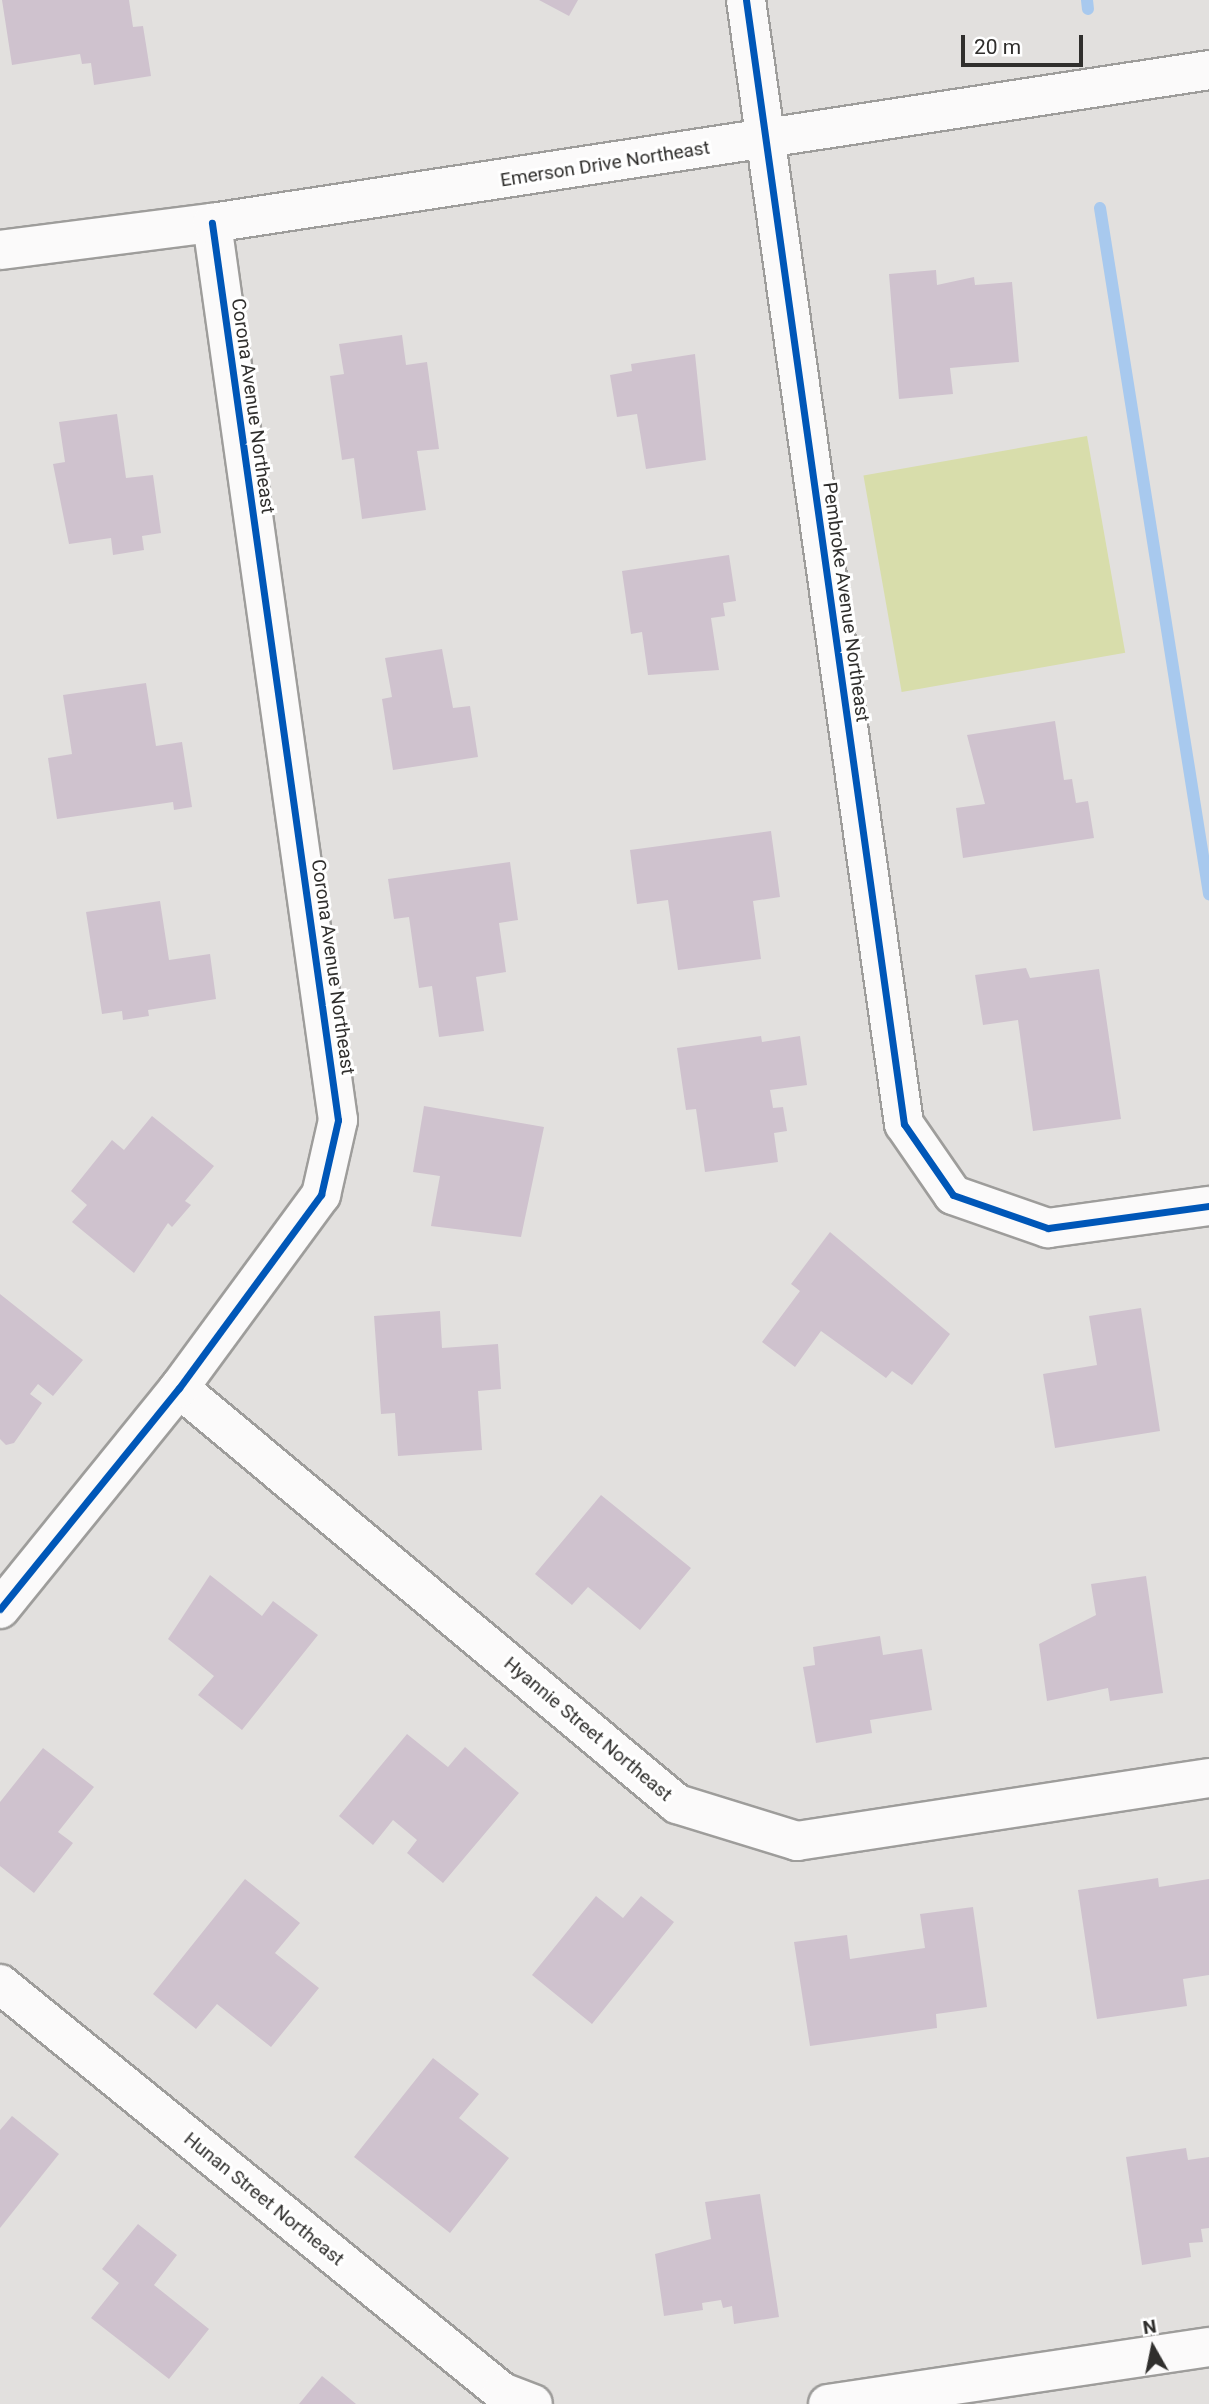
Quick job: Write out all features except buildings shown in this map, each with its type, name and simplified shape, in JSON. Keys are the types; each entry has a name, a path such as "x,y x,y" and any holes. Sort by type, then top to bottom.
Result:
{"street":[{"name":"Pembroke Avenue Northeast","path":"746,0 763,140 904,1124 953,1195 1048,1228 1209,1206"},
{"name":"Emerson Drive Northeast","path":"0,250 212,223 1209,70"},
{"name":"Corona Avenue Northeast","path":"0,1609 179,1388 321,1195 338,1120 212,223"},
{"name":"Hyannie Street Northeast","path":"179,1388 677,1804 797,1840 1209,1778"},
{"name":"Hunan Street Northeast","path":"0,1984 502,2392 533,2404"},
{"path":"828,2404 1209,2347"}],"green space":[{"path":"1087,436 1125,653 902,692 863,475"}],"waterway":[{"path":"1087,0 1088,9"},
{"path":"1100,208 1209,894"}],"cycle path":[{"path":"746,0 904,1124 953,1195 1048,1228 1209,1206"},
{"path":"0,1609 179,1388 321,1195 338,1120 212,223"}]}
